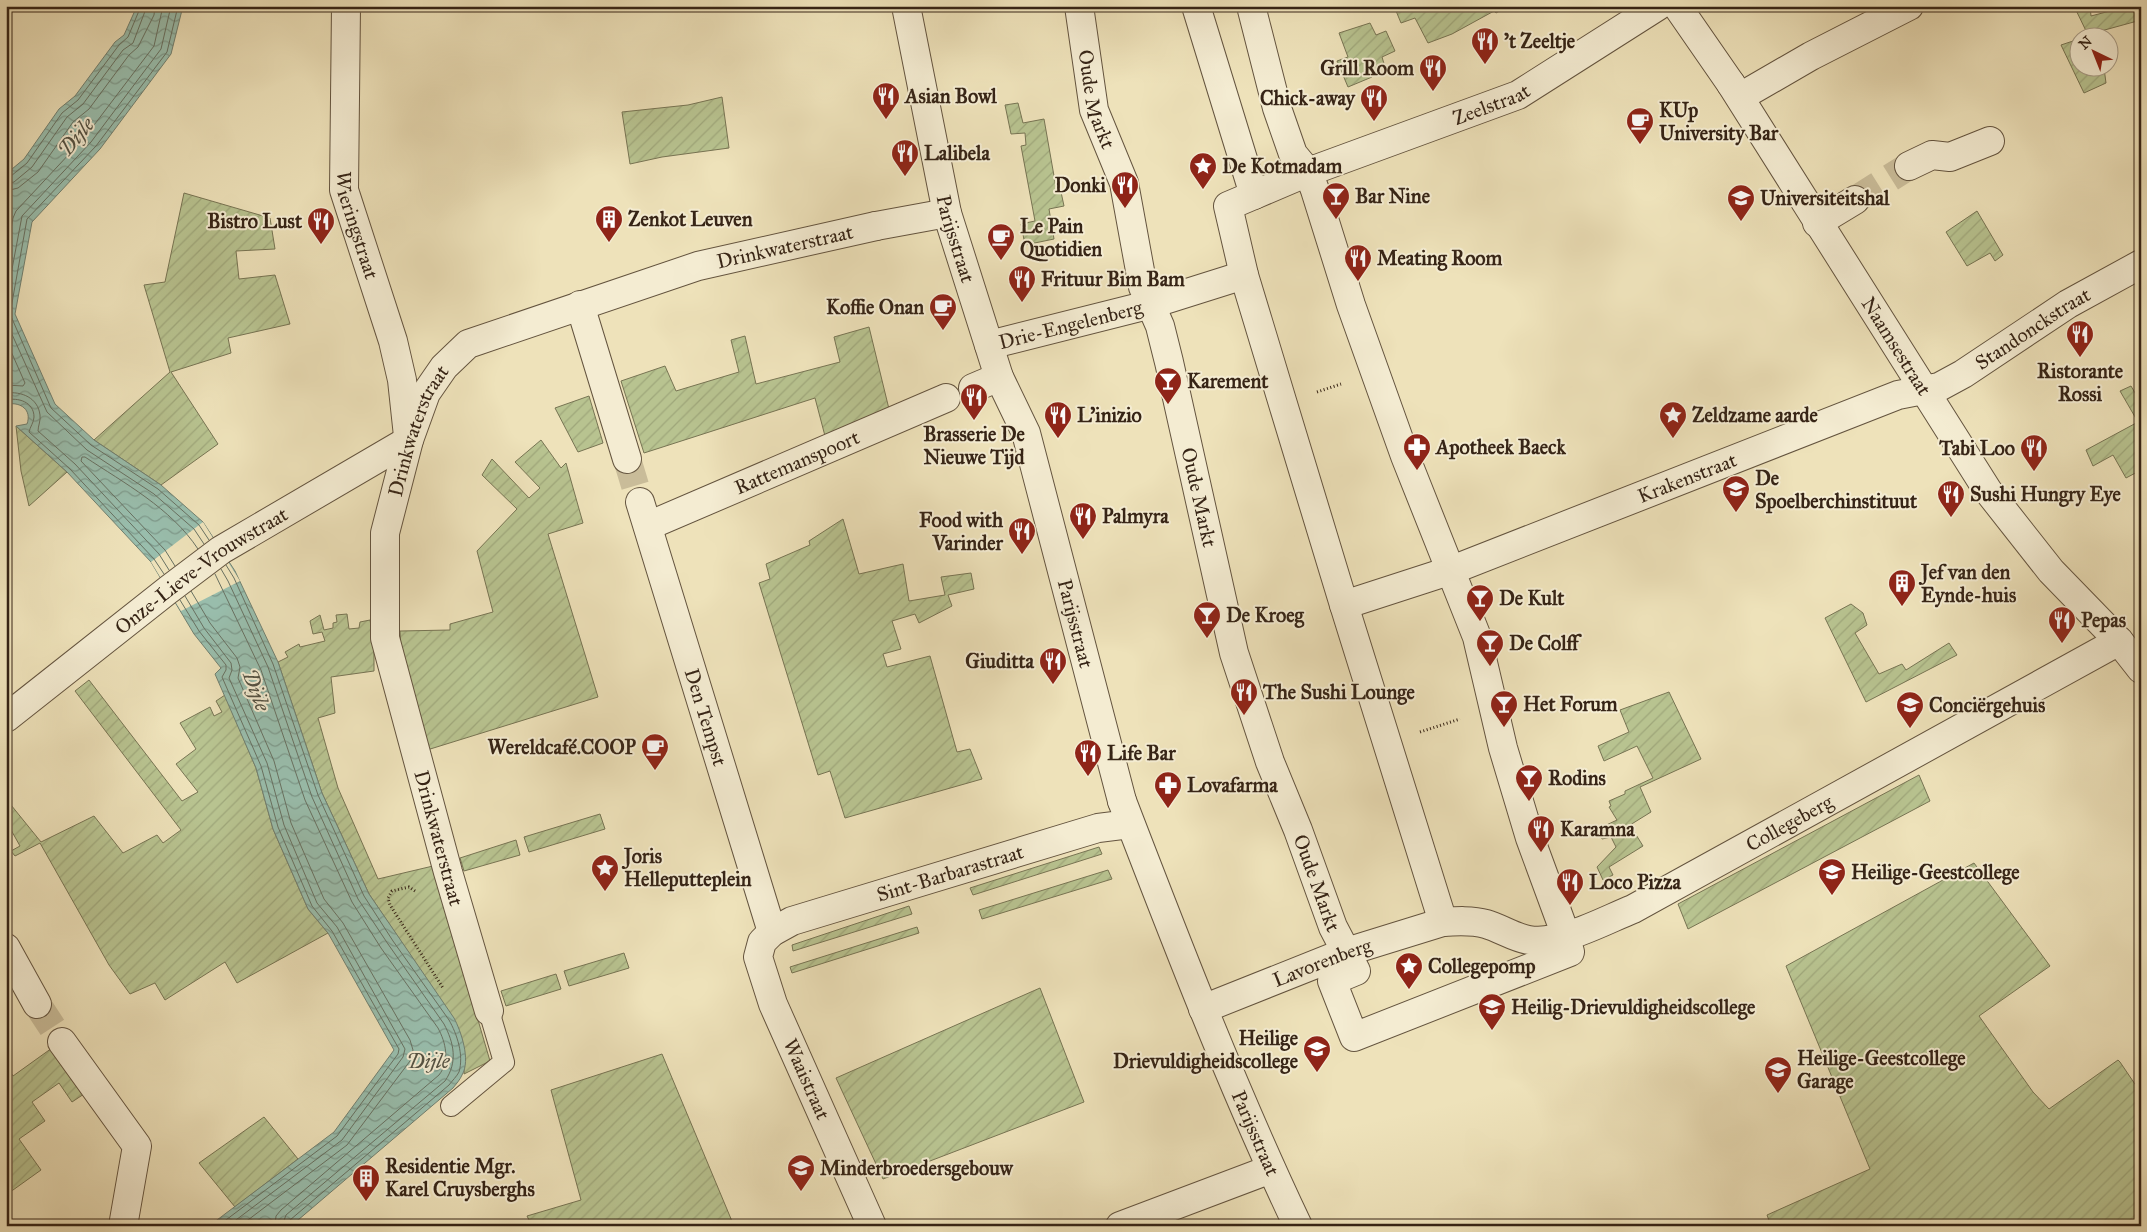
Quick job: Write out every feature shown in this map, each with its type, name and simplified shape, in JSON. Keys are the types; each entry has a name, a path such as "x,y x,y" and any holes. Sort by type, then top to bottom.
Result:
{"street":[{"name":"Wieringstraat","path":"346,6 344,190 393,341 402,380 409,440"},
{"name":"Parijsstraat","path":"906,6 947,213 999,377 1026,434 1126,813 1203,1009 1271,1169 1298,1226"},
{"name":"Oude Markt","path":"1079,6 1094,110 1124,183 1143,287 1160,326 1169,362 1234,653 1270,762 1298,830 1333,927 1356,971 1332,981 1354,1037 1570,952 1566,936"},
{"path":"1196,6 1254,195"},
{"path":"1251,6 1277,108 1293,154 1308,172 1351,305 1405,456 1452,570 1477,637 1503,748 1530,838 1566,936"},
{"name":"Zeelstraat","path":"1308,172 1518,95 1658,6"},
{"name":"Naamsestraat","path":"1677,6 1735,91 1988,491 2051,571 2119,641 2141,669"},
{"path":"1735,91 1811,56 1909,6"},
{"path":"1909,166 1932,155 1950,157 1990,141"},
{"path":"1308,172 1228,206 1244,275 1344,606 1443,922"},
{"path":"1817,223 1855,200"},
{"name":"Drinkwaterstraat","path":"489,1011 452,884 385,638 385,533 409,440 426,393 444,367 468,344 698,266 876,226 947,213"},
{"name":"Standonckstraat","path":"1924,389 1939,386 1963,374 2068,304 2141,264"},
{"path":"1152,304 1244,275"},
{"name":"Drie-Engelenberg","path":"989,345 1152,304"},
{"path":"580,306 627,459"},
{"path":"973,388 999,377"},
{"name":"Krakenstraat","path":"1452,570 1898,395 1924,389"},
{"name":"Rattemanspoort","path":"644,514 946,398"},
{"name":"Onze-Lieve-Vrouwstraat","path":"6,718 221,550 409,440"},
{"name":"Den Tempst","path":"644,514 772,932"},
{"path":"1344,606 1452,570"},
{"name":"Collegeberg","path":"1443,922 1466,921 1485,923 1529,940 1545,941 1566,936 1632,910 2119,641"},
{"name":"Sint-Barbarastraat","path":"772,932 792,921 1088,831 1126,813"},
{"name":"Lavorenberg","path":"1203,1009 1346,952 1443,922"},
{"name":"Waaistraat","path":"772,932 762,942 758,956 773,1004 872,1226"},
{"path":"6,948 37,1004"},
{"path":"62,1042 136,1146 124,1226"},
{"path":"1120,1226 1271,1169"}],"lane":[{"path":"451,1106 504,1062 489,1011"}],"path":[{"path":"1424,731 1465,718"},
{"path":"444,990 390,905 388,898 392,891 402,888 409,887 417,892 427,892 452,884"}],"shaded area":[{"path":"1394,6 1508,6 1496,13 1494,11 1452,34 1428,43 1415,18 1401,23"},
{"path":"2074,6 2090,6 2091,16 2129,6 2141,6 2141,20 2112,28 2085,28"},
{"path":"1370,23 1376,35 1386,31 1395,51 1382,57 1385,67 1370,74 1372,77 1348,87 1337,61 1348,57 1339,33"},
{"path":"2070,42 2070,64 2061,45"},
{"path":"2077,78 2105,78 2106,83 2084,93"},
{"path":"722,97 729,148 662,157 630,164 622,112 688,105"},
{"path":"1018,103 1023,123 1044,119 1057,193 1061,192 1064,206 1049,209 1054,239 1025,245 1021,224 1035,221 1021,146 1026,145 1025,133 1011,134 1005,105"},
{"path":"184,193 270,218 275,249 236,251 239,279 275,275 290,324 228,338 231,353 171,372 218,444 161,485 94,440 170,372 144,285 165,282"},
{"path":"1977,211 2003,255 1995,261 1990,253 1967,266 1946,232"},
{"path":"869,327 889,409 825,436 815,398 644,453 621,381 665,366 676,391 739,372 731,340 745,336 756,384 840,362 834,337"},
{"path":"2131,386 2141,403 2141,470 2126,478 2113,455 2093,466 2086,450 2138,422 2120,391"},
{"path":"589,396 603,443 578,452 555,408"},
{"path":"16,426 67,472 29,506 21,471"},
{"path":"541,440 561,468 566,463 583,523 548,534 598,697 427,750 402,666 400,631 450,630 450,624 493,612 477,551 517,509 482,475 492,459 529,498 540,488 515,462"},
{"path":"843,519 859,574 903,564 909,601 945,595 941,577 971,573 974,589 948,595 952,606 919,623 915,614 892,621 901,649 883,654 887,667 930,656 957,752 970,749 982,779 845,818 830,771 818,775 759,583 770,579 766,564 810,545 809,541"},
{"path":"1851,604 1863,613 1867,625 1855,633 1879,674 1902,664 1906,670 1949,643 1957,655 1866,702 1825,618"},
{"path":"347,614 349,629 359,628 360,622 370,620 374,644 374,671 331,677 335,713 318,718 338,788 378,879 433,866 490,1061 464,1074 463,1045 457,1025 369,894 322,793 278,662 288,657 285,652 299,644 300,647 325,641 322,632 313,634 310,621 320,615 324,630 333,628 333,623 337,622 336,615"},
{"path":"89,680 182,801 198,792 176,764 196,749 180,723 210,707 214,716 222,712 216,701 225,695 256,768 273,829 308,909 328,933 237,983 225,962 165,1000 155,983 130,994 109,965 40,843 15,856 11,851 20,846 6,821 6,808 11,805 41,842 94,816 123,853 157,835 163,843 181,830 75,691"},
{"path":"1669,692 1701,759 1640,787 1651,812 1630,825 1643,846 1609,867 1613,875 1603,880 1597,867 1616,847 1611,837 1602,839 1598,829 1617,820 1609,807 1611,806 1609,801 1653,778 1637,746 1604,761 1598,746 1629,732 1620,710"},
{"path":"1919,775 1930,801 1688,929 1678,904"},
{"path":"600,814 605,829 529,852 524,837"},
{"path":"516,840 520,855 464,871 460,858"},
{"path":"1099,847 1102,854 973,895 970,888"},
{"path":"1974,863 2050,966 1979,1016 2033,1092 2049,1109 2118,1060 2120,1062 2141,1093 2141,1226 1771,1226 1767,1215 1870,1169 1786,966"},
{"path":"1108,870 1112,879 982,919 979,910"},
{"path":"909,906 912,914 793,951 792,945"},
{"path":"917,927 919,933 792,973 790,967"},
{"path":"624,953 629,968 569,986 564,971"},
{"path":"556,974 561,989 506,1006 501,991"},
{"path":"1040,988 1084,1102 883,1179 836,1078"},
{"path":"52,1048 84,1094 72,1102 59,1083 32,1102 45,1121 19,1139 41,1170 6,1195 6,1071 10,1071 13,1076"},
{"path":"662,1054 734,1226 532,1226 527,1216 581,1200 551,1090"},
{"path":"264,1117 298,1159 235,1207 199,1163"}],"water":[{"name":"Dijle","path":"137,6 183,6 171,54 100,149 32,222 15,314 55,404 94,440 161,485 203,522 235,571 278,662 322,793 369,894 454,1018 464,1046 465,1069 453,1088 291,1226 209,1226 334,1132 394,1050 328,933 308,909 273,829 256,768 215,674 221,668 194,634 151,562 67,472 16,426 27,424 27,411 17,404 8,404 6,401 6,174 24,159 59,109 75,96 115,42 124,35"}],"pier":[{"path":"203,522 240,581 181,611 151,562"}],"tunnel":[{"path":"1855,200 1909,166"},
{"path":"627,459 640,502"},
{"path":"37,1004 62,1042"}],"place":[{"name":"'t Zeeltje","path":"1485,65"},
{"name":"Grill Room","path":"1433,92"},
{"name":"Asian Bowl","path":"886,120"},
{"name":"Chick-away","path":"1374,122"},
{"name":"KUp University Bar","path":"1640,145"},
{"name":"Lalibela","path":"905,177"},
{"name":"De Kotmadam","path":"1203,190"},
{"name":"Donki","path":"1125,209"},
{"name":"Bar Nine","path":"1336,220"},
{"name":"Universiteitshal","path":"1741,222"},
{"name":"Zenkot Leuven","path":"609,243"},
{"name":"Bistro Lust","path":"321,245"},
{"name":"Le Pain Quotidien","path":"1001,261"},
{"name":"Meating Room","path":"1358,282"},
{"name":"Frituur Bim Bam","path":"1022,303"},
{"name":"Koffie Onan","path":"943,331"},
{"name":"Ristorante Rossi","path":"2080,358"},
{"name":"Karement","path":"1168,405"},
{"name":"Brasserie De Nieuwe Tijd","path":"974,421"},
{"name":"L'inizio","path":"1058,439"},
{"name":"Zeldzame aarde","path":"1673,439"},
{"name":"Apotheek Baeck","path":"1417,471"},
{"name":"Tabi Loo","path":"2034,472"},
{"name":"De Spoelberchinstituut","path":"1736,513"},
{"name":"Sushi Hungry Eye","path":"1951,518"},
{"name":"Palmyra","path":"1083,540"},
{"name":"Food with Varinder","path":"1022,555"},
{"name":"Jef van den Eynde-huis","path":"1902,607"},
{"name":"De Kult","path":"1480,622"},
{"name":"De Kroeg","path":"1207,639"},
{"name":"Pepas","path":"2062,644"},
{"name":"De Colff","path":"1490,667"},
{"name":"Giuditta","path":"1053,685"},
{"name":"The Sushi Lounge","path":"1244,716"},
{"name":"Het Forum","path":"1504,728"},
{"name":"Conciërgehuis","path":"1910,729"},
{"name":"Wereldcafé.COOP","path":"655,771"},
{"name":"Life Bar","path":"1088,777"},
{"name":"Rodins","path":"1529,802"},
{"name":"Lovafarma","path":"1168,809"},
{"name":"Karamna","path":"1541,853"},
{"name":"Joris Helleputteplein","path":"605,892"},
{"name":"Heilige-Geestcollege","path":"1832,896"},
{"name":"Loco Pizza","path":"1570,906"},
{"name":"Collegepomp","path":"1409,990"},
{"name":"Heilig-Drievuldigheidscollege","path":"1492,1031"},
{"name":"Heilige Drievuldigheidscollege","path":"1317,1073"},
{"name":"Heilige-Geestcollege Garage","path":"1778,1094"},
{"name":"Minderbroedersgebouw","path":"801,1192"},
{"name":"Residentie Mgr. Karel Cruysberghs","path":"366,1202"}]}
